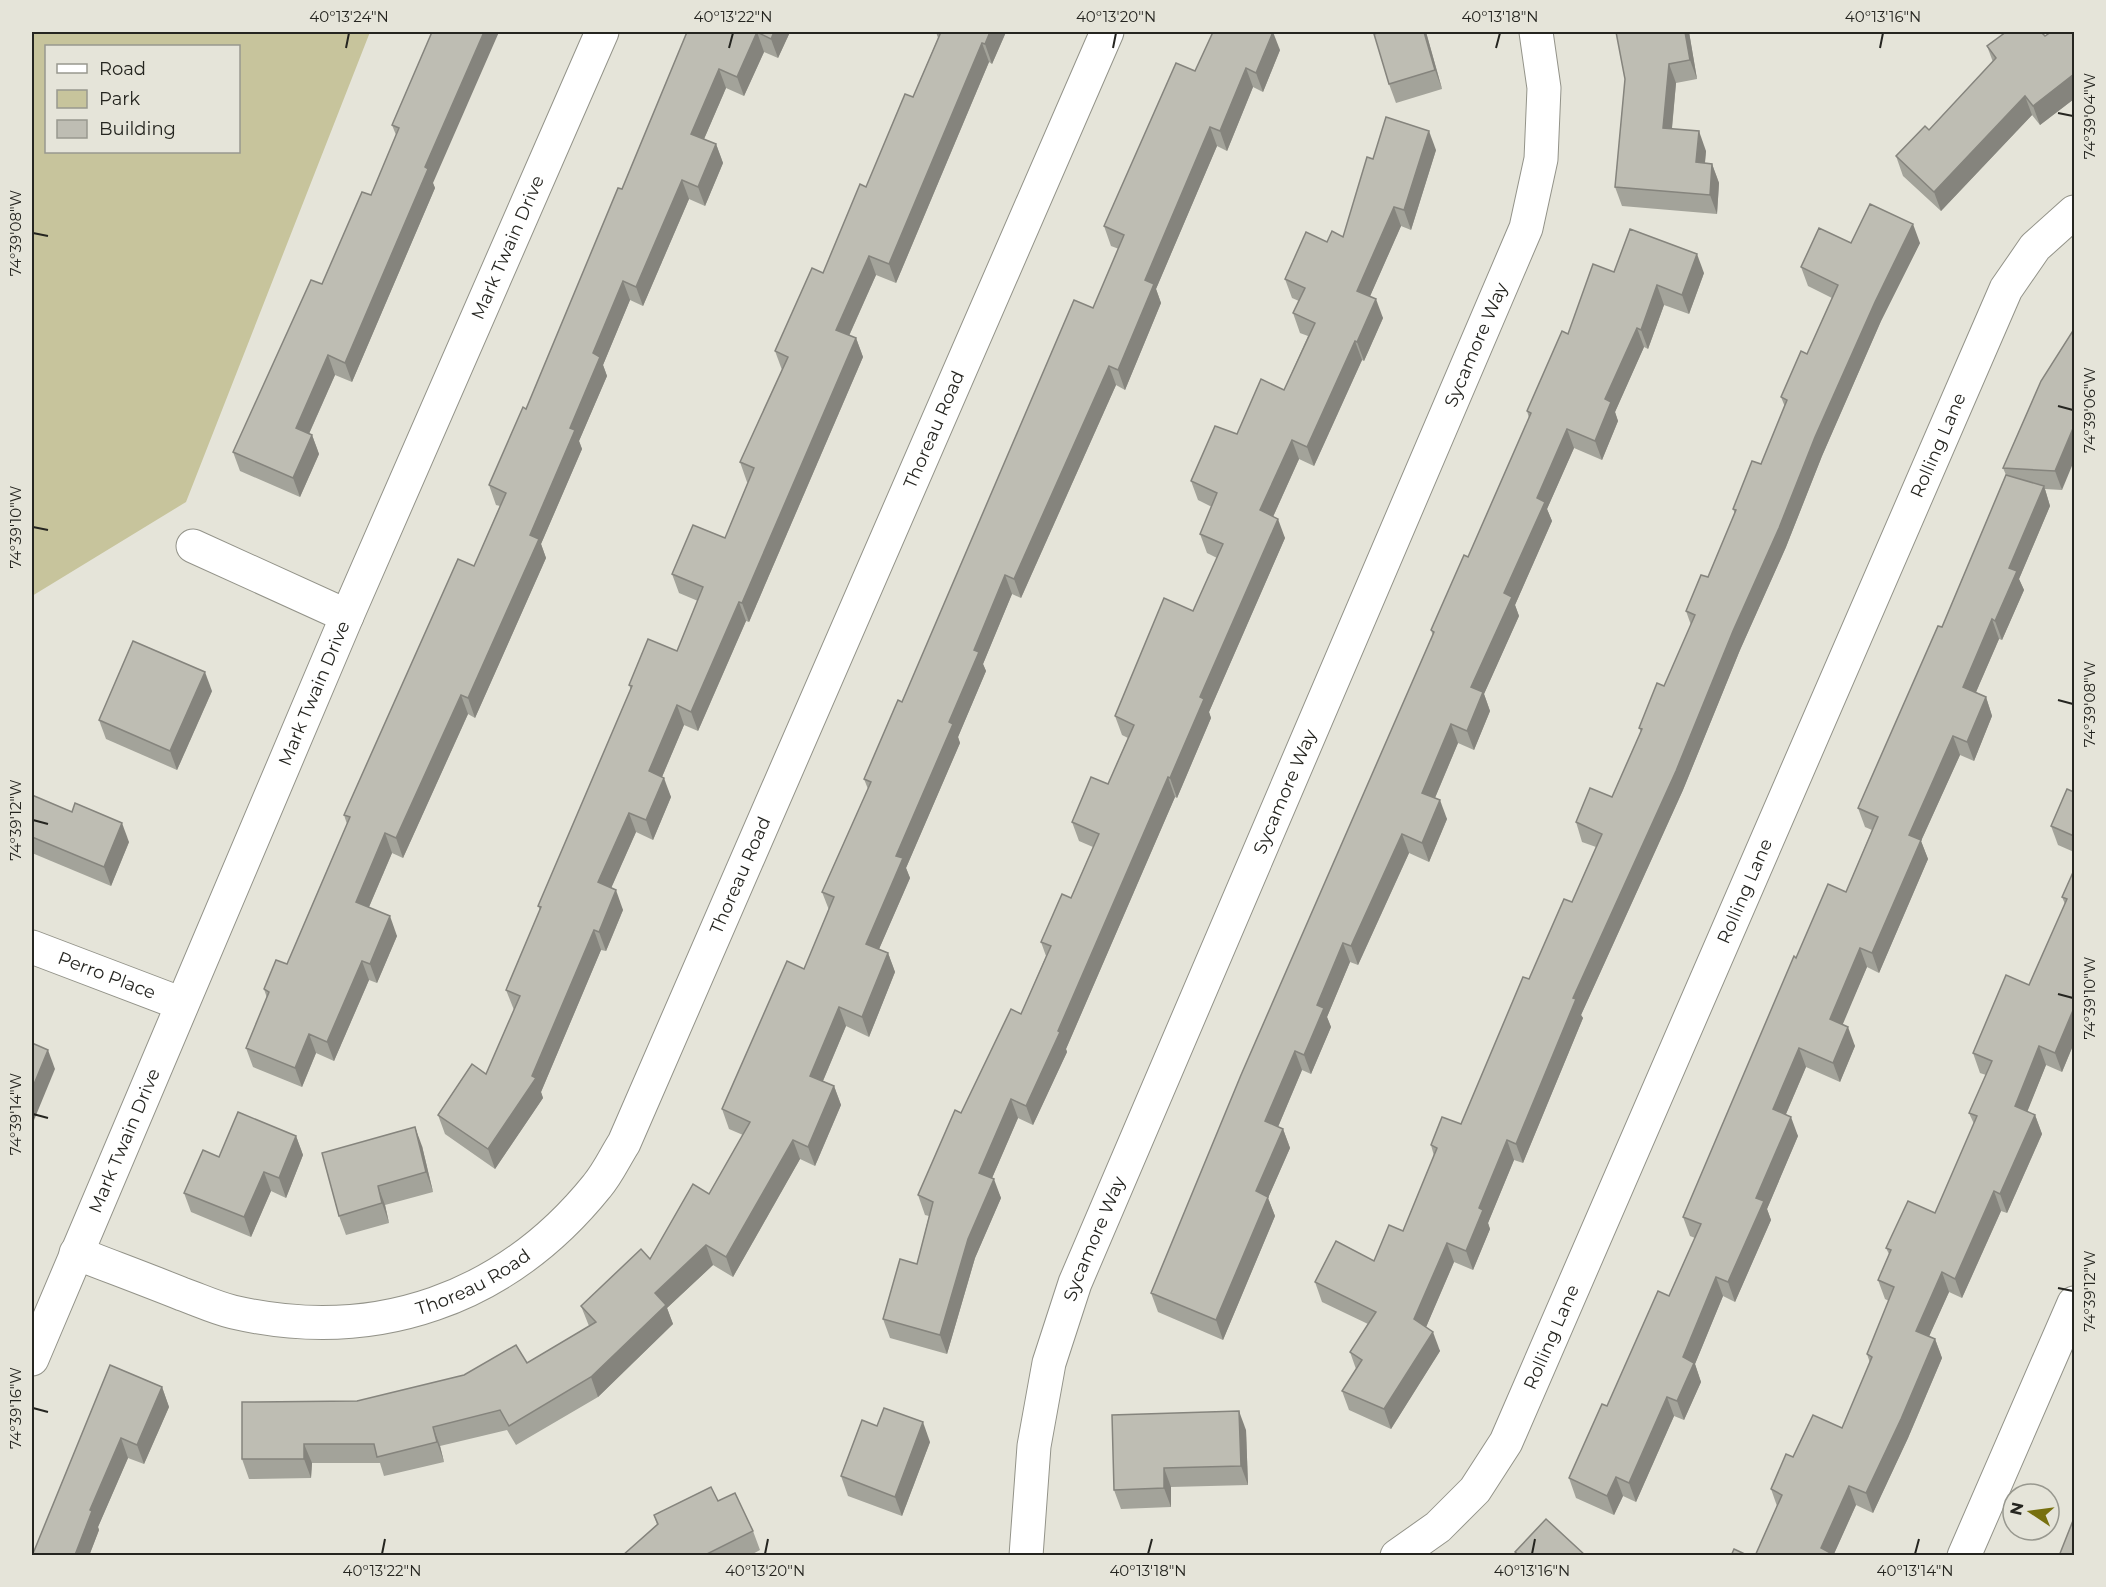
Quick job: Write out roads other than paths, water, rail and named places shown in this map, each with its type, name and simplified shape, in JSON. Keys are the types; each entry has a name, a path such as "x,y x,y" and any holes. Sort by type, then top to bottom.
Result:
{"street":[{"name":"Mark Twain Drive","path":"32,1359 347,616 602,32"},
{"name":"Thoreau Road","path":"76,1253 231,1312 290,1323 349,1323 403,1315 465,1293 517,1263 559,1229 599,1184 624,1143 1107,32"},
{"name":"Sycamore Way","path":"1026,1556 1034,1446 1050,1363 1076,1283 1526,228 1541,159 1544,88 1536,32"},
{"name":"Rolling Lane","path":"1397,1556 1438,1527 1475,1490 1506,1442 2006,289 2035,247 2074,212"},
{"path":"193,546 347,616"},
{"name":"Perro Place","path":"32,947 182,1004"},
{"path":"1964,1556 2074,1303"}]}
